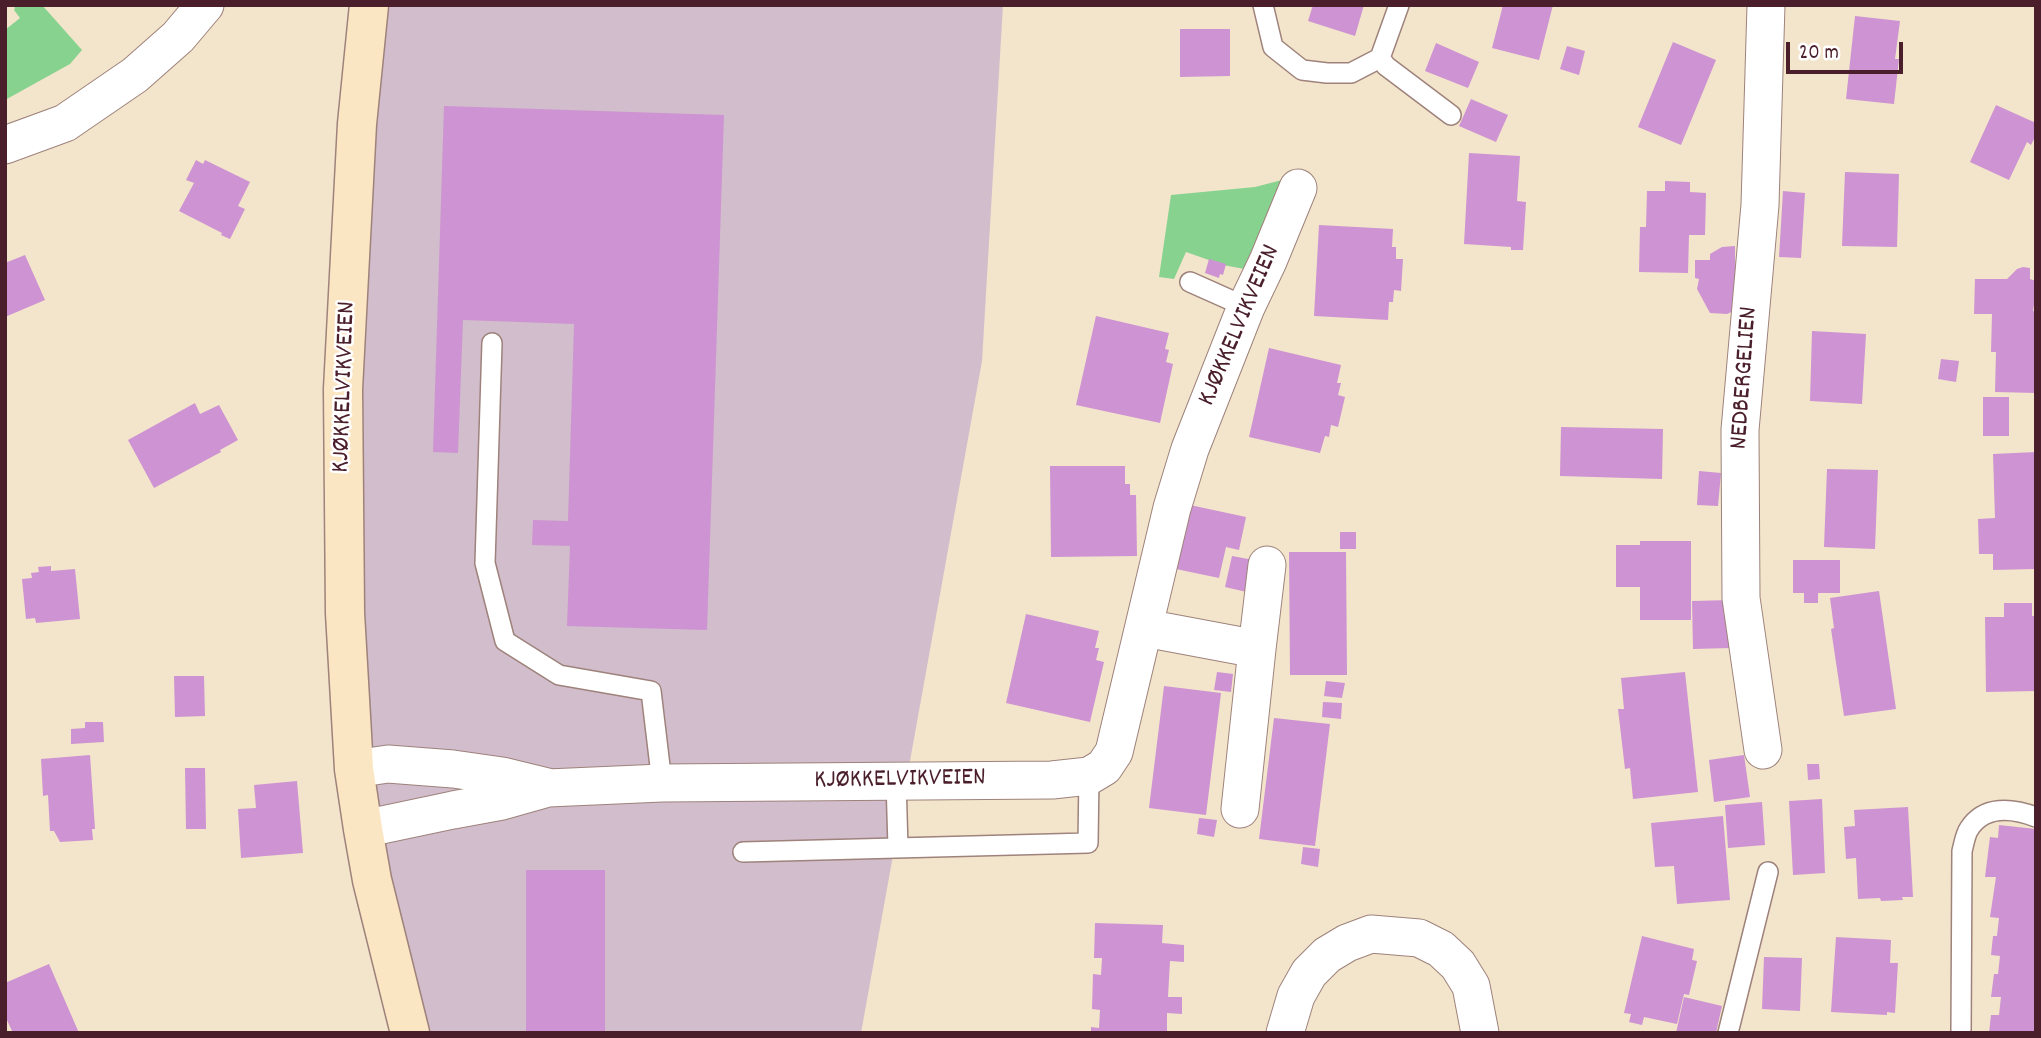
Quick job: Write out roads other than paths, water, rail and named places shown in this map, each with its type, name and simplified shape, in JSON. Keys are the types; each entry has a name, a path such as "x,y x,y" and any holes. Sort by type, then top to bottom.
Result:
{"main road":[{"name":"KJØKKELVIKVEIEN","path":"369,5 357,124 343,389 343,557 354,769 372,880 410,1033"}],"street":[{"path":"5,145 65,122 135,75 178,37 205,5"},
{"name":"NEDBERGELIEN","path":"1763,750 1741,598 1740,430 1760,205 1766,5"},
{"name":"KJØKKELVIKVEIEN","path":"363,829 502,801 548,788 662,783 1052,780 1089,776 1104,767 1114,752 1172,508 1190,449 1246,307 1298,188"},
{"path":"1240,809 1267,565"},
{"path":"1145,628 1257,649"},
{"name":"KJØKKELVIKVEIEN","path":"354,769 388,764 453,769 502,776 548,788"},
{"path":"1285,1033 1296,996 1309,973 1327,955 1371,934 1419,937 1441,949 1458,965 1471,986 1480,1033"}],"lane":[{"path":"1263,5 1273,47 1302,70 1327,73 1351,73 1380,58 1399,5"},
{"path":"1380,58 1451,115"},
{"path":"1190,282 1246,307"},
{"path":"492,343 485,563 505,640 559,675 651,691 662,783"},
{"path":"743,852 1088,843 1089,776"},
{"path":"896,781 898,847"},
{"path":"1961,1033 1962,851 1968,831 1982,814 2001,810 2022,812 2036,817"},
{"path":"1728,1033 1768,872"}]}
